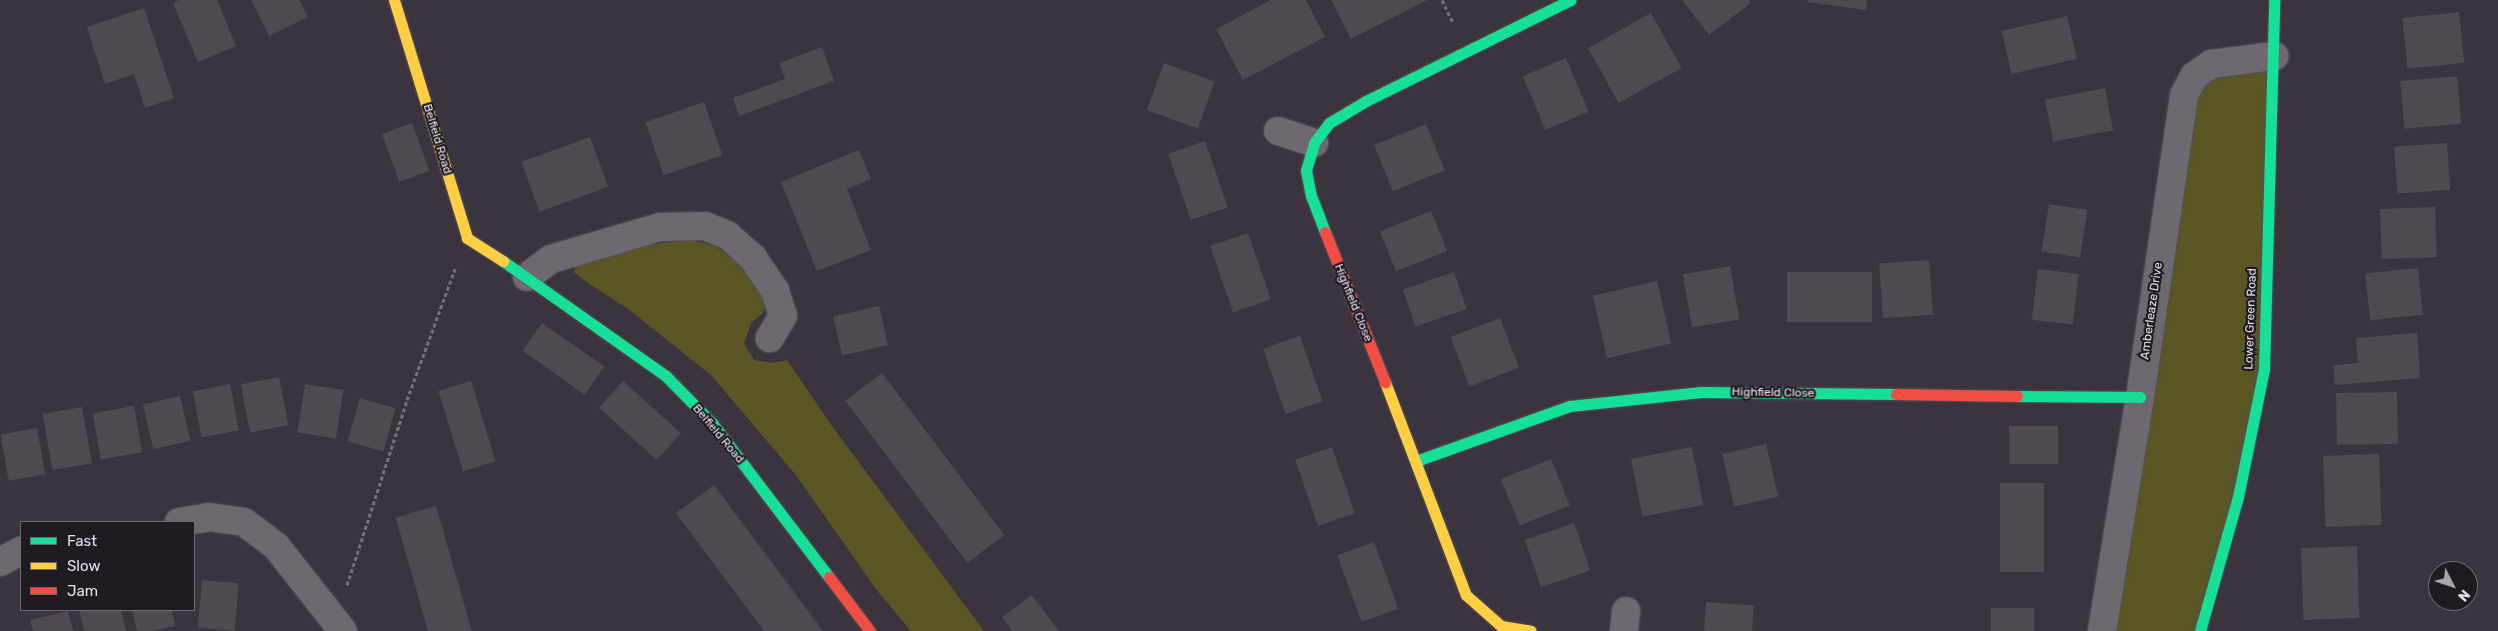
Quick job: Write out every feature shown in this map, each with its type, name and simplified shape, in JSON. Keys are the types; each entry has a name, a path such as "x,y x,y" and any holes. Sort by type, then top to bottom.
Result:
{"street":[{"name":"Belfield Road","path":"394,0 467,238 527,277 666,376 712,423 870,631"},
{"name":"Highfield Close","path":"1531,631 1501,626 1466,595 1416,461 1311,196 1306,170 1314,143 1328,123 1366,101 1570,0"},
{"name":"Lower Green Road","path":"2200,631 2238,497 2264,368 2274,56 2274,0"},
{"name":"Amberleaze Drive","path":"2102,631 2140,397 2184,95 2194,76 2211,64 2274,56"},
{"path":"1278,131 1314,143"},
{"path":"527,277 551,260 660,227 705,226 726,235 753,258 775,291 783,316 770,338"},
{"name":"Highfield Close","path":"1416,461 1570,406 1701,392 2140,397"},
{"path":"186,521 209,518 244,522 276,546 339,626"},
{"path":"0,562 20,552"}],"path":[{"path":"339,626 407,400 467,238"}],"shaded area":[{"path":"2274,56 2264,369 2200,631 2102,631 2194,76"},
{"path":"687,239 714,245 746,269 768,303 762,314 752,322 744,343 754,360 773,363 787,360 832,426 984,631 911,631 876,589 795,474 711,375 627,308 574,272 577,264 626,249"}],"building":[{"path":"179,0 217,0 236,46 198,62 173,3"},
{"path":"251,0 299,0 308,17 269,36"},
{"path":"1271,0 1306,0 1325,37 1243,80 1216,29"},
{"path":"1331,0 1427,0 1351,39"},
{"path":"1682,0 1749,0 1751,3 1709,35"},
{"path":"1808,0 1867,0 1866,10 1807,2"},
{"path":"144,8 174,98 145,108 134,74 105,84 87,27"},
{"path":"2459,12 2464,63 2408,69 2402,18"},
{"path":"1651,13 1682,68 1619,103 1588,48"},
{"path":"2067,16 2077,59 2012,74 2002,31"},
{"path":"822,47 834,81 739,116 733,98 785,79 779,63"},
{"path":"1566,58 1589,111 1545,130 1523,76"},
{"path":"1164,63 1215,81 1198,128 1147,110"},
{"path":"2457,76 2461,124 2404,129 2400,81"},
{"path":"2105,88 2113,130 2053,142 2045,100"},
{"path":"704,102 722,155 664,175 645,122"},
{"path":"412,123 429,171 399,182 382,134"},
{"path":"1426,124 1445,170 1393,191 1374,145"},
{"path":"590,137 608,187 540,212 521,162"},
{"path":"1205,141 1228,207 1191,220 1168,154"},
{"path":"2447,143 2450,190 2397,194 2394,147"},
{"path":"859,150 871,179 847,189 871,250 817,271 781,182"},
{"path":"2049,204 2088,210 2080,258 2041,251"},
{"path":"2435,207 2437,257 2382,259 2380,209"},
{"path":"1431,211 1447,251 1396,271 1380,232"},
{"path":"1248,233 1271,299 1233,312 1210,246"},
{"path":"1929,260 1933,315 1883,318 1879,263"},
{"path":"1730,266 1739,319 1692,328 1683,274"},
{"path":"2418,268 2423,315 2370,320 2365,274"},
{"path":"2038,269 2079,274 2072,325 2032,320"},
{"path":"1454,272 1467,309 1416,326 1403,290"},
{"path":"1787,272 1872,272 1872,322 1787,322"},
{"path":"1657,281 1671,343 1607,358 1593,296"},
{"path":"879,306 888,345 842,356 833,317"},
{"path":"1500,318 1519,367 1470,386 1451,337"},
{"path":"542,323 604,367 585,394 522,351"},
{"path":"2417,333 2420,378 2335,385 2333,365 2358,363 2356,338"},
{"path":"1300,336 1322,401 1286,414 1263,349"},
{"path":"882,373 1004,535 967,563 845,401"},
{"path":"279,377 288,425 250,433 241,384"},
{"path":"471,381 496,461 463,471 438,391"},
{"path":"623,381 681,433 657,460 599,408"},
{"path":"230,384 239,430 202,437 193,391"},
{"path":"305,384 344,390 336,438 297,432"},
{"path":"2397,392 2398,444 2337,445 2336,393"},
{"path":"180,396 190,441 153,449 143,405"},
{"path":"360,398 396,408 383,451 348,441"},
{"path":"134,406 142,452 101,460 93,413"},
{"path":"82,407 92,463 53,470 43,414"},
{"path":"2009,426 2058,426 2058,464 2009,464"},
{"path":"37,428 45,474 9,481 1,434"},
{"path":"1766,444 1778,497 1734,507 1722,454"},
{"path":"1332,447 1355,513 1318,526 1295,460"},
{"path":"1692,447 1703,505 1642,517 1631,459"},
{"path":"2379,454 2381,525 2326,527 2323,456"},
{"path":"1551,459 1570,505 1520,526 1501,479"},
{"path":"2000,483 2044,483 2044,572 2000,572"},
{"path":"714,485 823,631 764,631 676,513"},
{"path":"436,506 472,631 428,631 396,518"},
{"path":"1574,523 1590,570 1541,587 1525,540"},
{"path":"1374,542 1398,609 1362,622 1337,555"},
{"path":"2357,546 2360,618 2304,620 2301,548"},
{"path":"202,580 239,583 235,631 198,628"},
{"path":"1032,595 1059,631 1012,631 1002,617"},
{"path":"1706,602 1754,605 1752,631 1704,631"},
{"path":"1991,608 2034,608 2034,631 1991,631"},
{"path":"68,611 73,631 33,631 30,620"},
{"path":"79,611 121,611 126,631 84,631"},
{"path":"132,611 172,611 175,626 152,631 137,631"}],"traffic: fast":[{"path":"1325,232 1311,196 1306,170 1314,143 1329,123 1366,101 1570,0"},
{"path":"2200,631 2238,497 2264,369 2274,0"},
{"path":"503,261 666,376 712,423 829,577"},
{"path":"1416,461 1570,406 1701,392 1896,394"},
{"path":"2017,396 2140,397"}],"traffic: slow":[{"path":"394,0 467,238 503,261"},
{"path":"1385,382 1466,595 1501,626 1531,631"}],"traffic: jam":[{"path":"1325,232 1385,382"},
{"path":"1896,394 2017,396"},
{"path":"829,577 870,631"}]}
